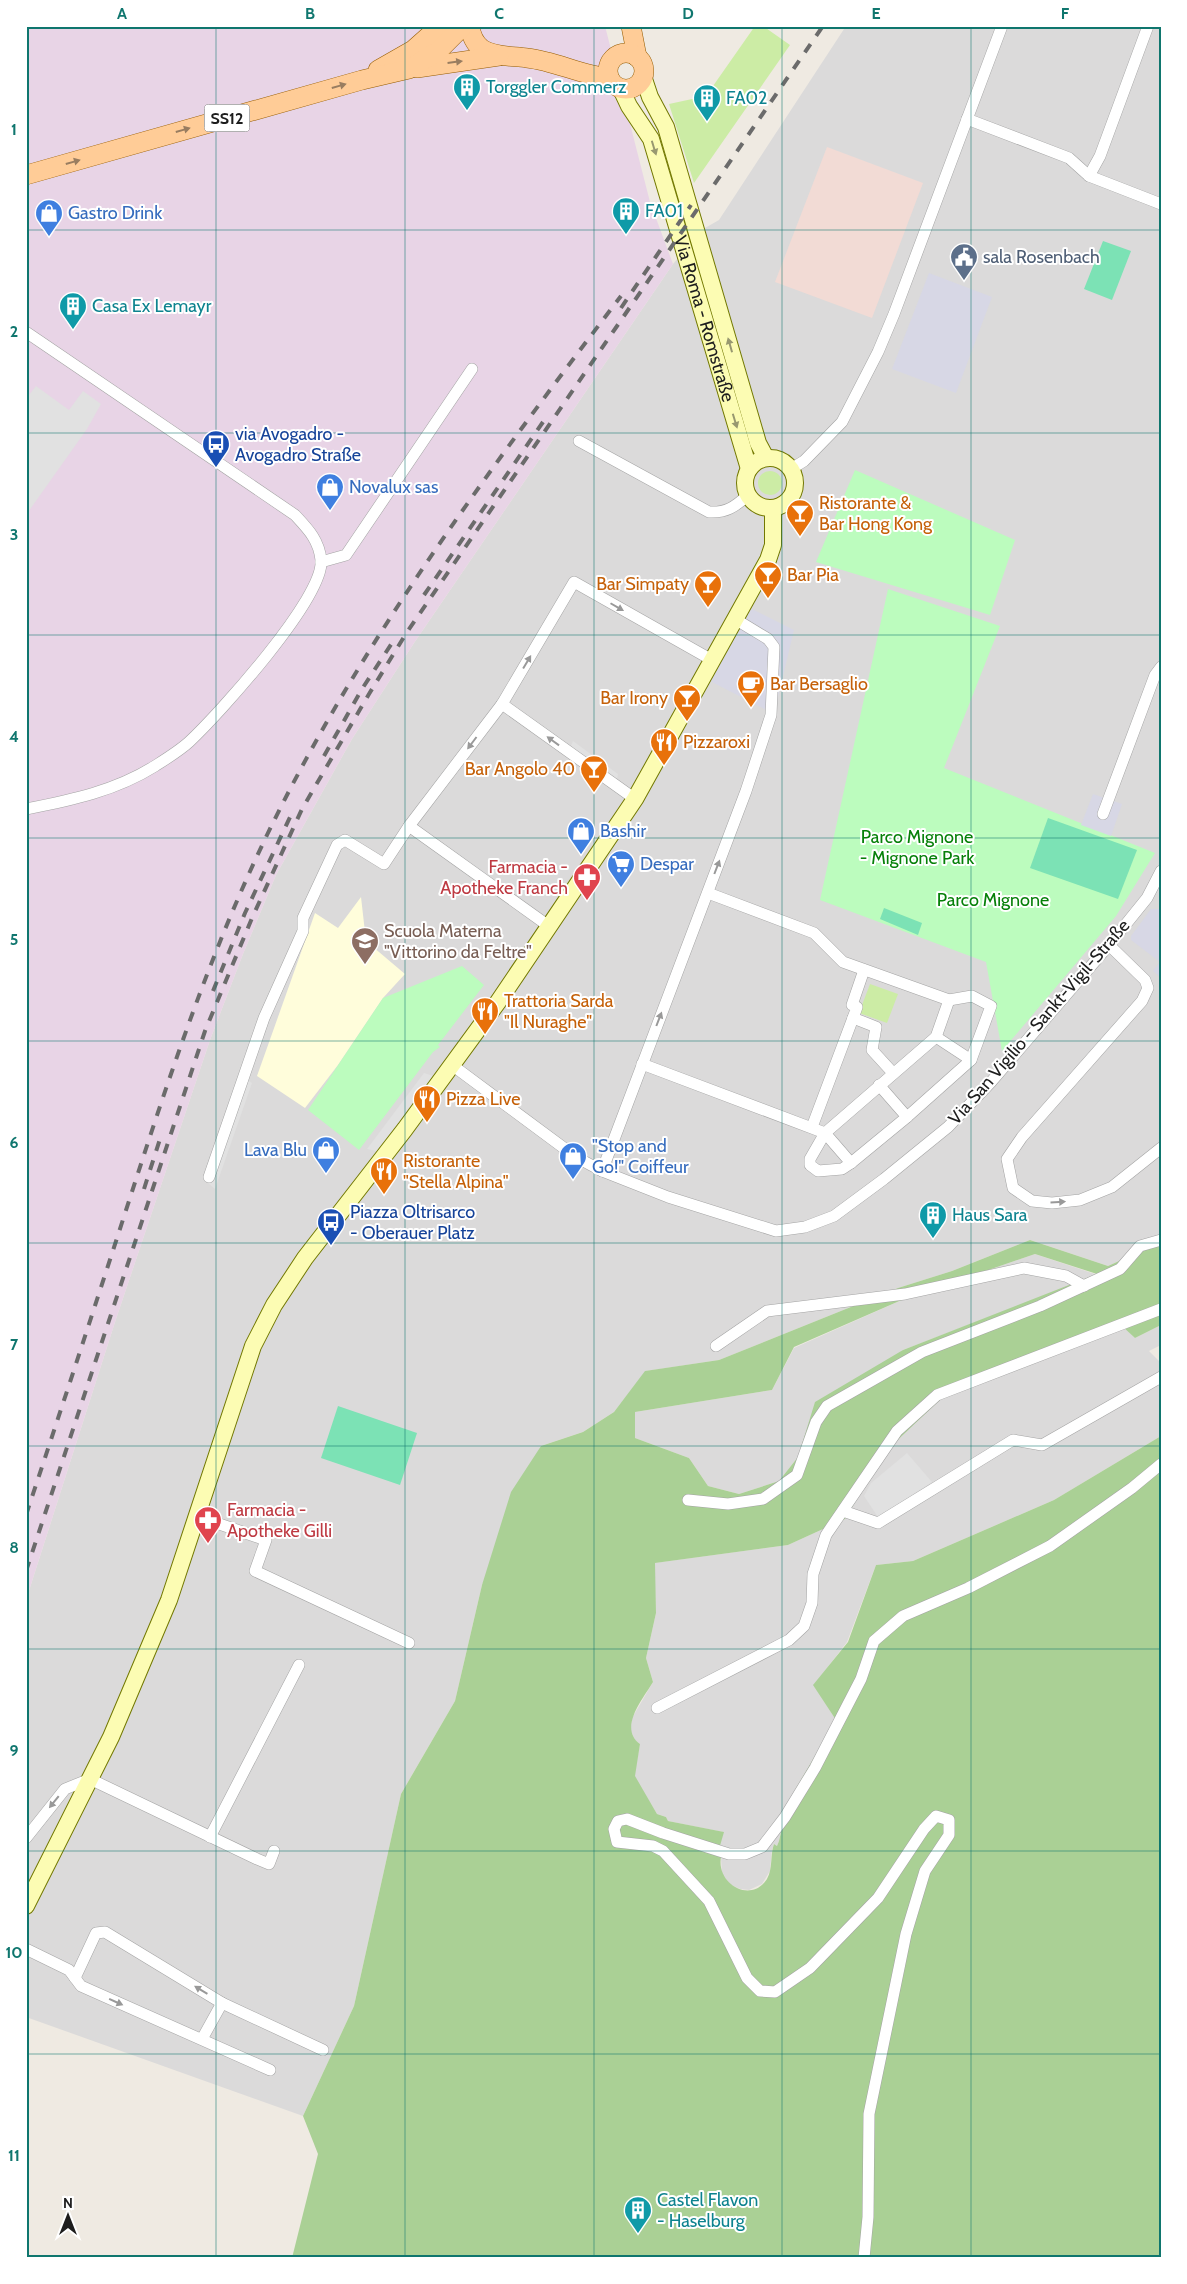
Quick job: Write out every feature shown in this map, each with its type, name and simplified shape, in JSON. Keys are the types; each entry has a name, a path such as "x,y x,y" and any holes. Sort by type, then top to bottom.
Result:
{"main road":[{"path":"362,80 414,50 440,26"},
{"name":"SS12","path":"26,175 362,80 409,70 438,51 463,26"},
{"path":"470,26 471,37 482,50 501,55 529,58 635,87 643,76"},
{"name":"Via Roma - Romstraße","path":"618,26 629,55 643,66 643,76"},
{"name":"Via Roma - Romstraße","path":"629,55 631,26"},
{"path":"409,70 501,55"},
{"path":"615,83 607,72 610,61 629,55"}],"street":[{"path":"791,469 804,461 842,422 878,352 1002,26"},
{"path":"1089,176 1100,156 1148,26"},
{"name":"Via Roma - Romstraße","path":"643,76 650,97 666,127 758,443 766,458"},
{"name":"Via Roma - Romstraße","path":"615,83 651,139 748,469"},
{"path":"967,119 1069,158 1089,176 1161,204"},
{"path":"26,332 296,515 315,538 322,562 317,580 307,598 262,664 188,742 154,766 114,788 78,798 26,808"},
{"path":"322,562 346,555 472,369"},
{"path":"579,441 709,512 721,513 736,507 748,495"},
{"path":"766,458 780,460 791,469 795,481 793,494 785,504 772,508 762,507 754,503 748,495 745,487 745,478 748,469 756,462 766,458"},
{"path":"26,1906 111,1737 169,1600 253,1346 274,1305 305,1258 452,1065 550,927 635,800 768,560 773,545 772,508"},
{"path":"209,1177 264,1018 303,931 303,918 338,845 345,840 384,864 409,826 502,704 574,582 712,660"},
{"path":"452,1065 576,1157 602,1171 746,791 771,715 774,647 762,634 735,619"},
{"path":"1103,814 1155,675 1161,667"},
{"path":"502,704 635,800"},
{"path":"409,826 550,927"},
{"name":"Via San Vigilio - Sankt-Vigil-Straße","path":"602,1171 668,1197 776,1231 805,1227 834,1216 884,1179 948,1127 991,1082 1109,945 1147,898 1161,872"},
{"path":"708,893 814,933 843,962 949,1000 972,996 991,1006 971,1060 907,1117 842,1169 818,1171 810,1165 810,1159 825,1133 936,1036 949,1000"},
{"path":"1109,945 1145,980 1148,988 1142,1001 1022,1137 1007,1158 1013,1188 1032,1201 1052,1203 1080,1200 1112,1188 1161,1148"},
{"path":"812,1127 857,1007 852,1005 864,970"},
{"path":"853,1018 876,1027 872,1050 893,1072"},
{"path":"936,1036 971,1060"},
{"path":"642,1064 825,1133 851,1162"},
{"path":"878,1085 907,1117"},
{"path":"688,1500 728,1504 763,1499 797,1474 816,1422 827,1406 922,1352 1040,1306 1120,1269 1140,1246 1161,1240"},
{"path":"716,1346 767,1311 905,1294 1024,1268 1066,1276 1084,1286"},
{"path":"657,1708 789,1640 804,1626 812,1603 813,1574 826,1535 898,1431 938,1394 1161,1309"},
{"path":"843,1511 878,1523 1013,1440 1042,1445 1161,1377"},
{"path":"864,2258 868,2217 869,2114 906,1934 925,1872 949,1835 949,1820 936,1816 924,1829 878,1898 810,1968 776,1992 760,1991 747,1978 709,1902 663,1852 653,1846 617,1842 614,1829 618,1822 627,1819 662,1833 729,1854 745,1854 762,1847 785,1817 816,1768 861,1679 874,1641 903,1616 968,1588 1050,1546 1132,1488 1161,1464"},
{"path":"196,1516 266,1540 255,1570 409,1643"},
{"path":"210,1837 298,1665"},
{"path":"26,1838 65,1789 90,1779 269,1864 274,1852"},
{"path":"75,1978 96,1933 105,1932 222,2003 323,2050"},
{"path":"26,1950 69,1970 81,1986 270,2070"},
{"path":"202,2039 222,2003"}],"shaded area":[{"path":"26,26 605,26 650,202 673,264 414,643 352,739 276,875 210,1040 116,1319 26,1600"},
{"path":"846,26 1161,26 1161,1242 1108,1266 1030,1240 952,1271 898,1288 719,1360 646,1371 614,1412 583,1432 541,1446 482,1585 455,1701 401,1794 354,2006 303,2116 26,2017 26,1600 116,1319 210,1040 276,875 352,739 414,643 673,264 705,228 719,220"},
{"path":"827,147 923,183 872,318 775,282"},
{"path":"929,273 992,297 956,393 892,369"},
{"path":"36,386 69,410 83,391 101,404 87,429 26,515 26,399"},
{"path":"750,608 794,630 774,714 710,681"},
{"path":"573,741 618,774 616,784 569,751"},
{"path":"1093,794 1122,804 1111,836 1081,825"},
{"path":"361,897 366,941 405,974 383,998 338,1065 305,1108 257,1076 315,913 338,928"},
{"path":"1151,909 1161,909 1161,978 1153,971 1160,962 1131,940 1131,936"},
{"path":"424,1073 433,1076 422,1092 377,1151 367,1149"},
{"path":"246,1078 252,1083 215,1189 209,1184"},
{"path":"1035,1254 1098,1275 903,1350 798,1457 779,1481 739,1494 708,1486 689,1458 635,1438 635,1412 772,1390 794,1348 904,1299"},
{"path":"1161,1325 1161,1345 1149,1351 1161,1363 1161,1436 1054,1500 913,1561 876,1565 847,1642 814,1685 836,1720 788,1802 779,1841 777,1846 774,1844 772,1850 770,1871 762,1884 749,1890 731,1885 722,1875 721,1858 717,1856 723,1832 668,1821 666,1817 657,1814 634,1776 640,1744 635,1740 630,1730 632,1718 653,1682 646,1658 656,1613 654,1563 788,1545 845,1519 885,1452 941,1399 1123,1326 1135,1338"},
{"path":"907,1453 932,1482 878,1517 864,1496 871,1483"}],"green space":[{"path":"755,26 763,26 790,45 694,183 669,104 706,96"},
{"path":"1103,241 1131,251 1112,300 1084,289"},
{"path":"855,470 1015,540 990,615 816,562"},
{"path":"770,471 779,474 782,483 779,492 770,495 761,492 758,483 761,474"},
{"name":"Parco Mignone - Mignone Park","path":"888,589 1000,626 944,768 1155,853 1116,916 1002,1051 986,962 820,900"},
{"path":"1048,818 1137,850 1118,899 1030,868"},
{"path":"884,908 922,923 918,935 880,919"},
{"path":"462,966 484,985 438,1045 440,1047 433,1052 359,1150 308,1110 383,998"},
{"path":"870,984 898,994 887,1023 859,1013"},
{"path":"1030,1240 1108,1266 1161,1242 1161,1325 1135,1338 1122,1326 941,1399 885,1452 845,1519 788,1545 655,1563 656,1613 646,1658 653,1682 634,1713 632,1722 631,1730 640,1744 635,1776 657,1814 666,1817 668,1821 724,1832 717,1856 721,1857 721,1867 729,1882 736,1888 744,1890 752,1890 760,1886 769,1875 774,1844 777,1846 779,1841 788,1802 836,1720 813,1685 848,1642 876,1565 913,1561 1054,1500 1161,1436 1161,2258 292,2258 318,2154 303,2116 354,2006 401,1794 455,1701 482,1585 511,1492 541,1446 583,1432 614,1412 645,1371 719,1360 898,1288 952,1271","holes":["1035,1254 1097,1274 903,1350 815,1402 798,1457 779,1481 739,1494 708,1486 689,1458 635,1438 635,1412 772,1390 794,1347 904,1299"]},
{"path":"338,1406 417,1433 400,1485 321,1458"}],"railway":[{"path":"26,1571 205,1031 252,918 302,809 407,632 823,26"},
{"path":"621,308 691,205"},
{"path":"26,1515 175,1062 227,925 267,835 304,763 386,624 524,425 621,296"},
{"path":"424,595 543,422"},
{"path":"324,756 362,689 392,643"},
{"path":"213,991 245,913 291,815"},
{"path":"144,1189 160,1139"}],"place":[{"name":"Torggler Commerz","path":"467,111"},
{"name":"FA02","path":"707,122"},
{"name":"FA01","path":"626,235"},
{"name":"Gastro Drink","path":"49,237"},
{"name":"sala Rosenbach","path":"964,281"},
{"name":"Casa Ex Lemayr","path":"73,330"},
{"name":"via Avogadro - Avogadro Straße","path":"216,468"},
{"name":"Novalux sas","path":"330,511"},
{"name":"Ristorante & Bar Hong Kong","path":"800,537"},
{"name":"Bar Pia","path":"768,599"},
{"name":"Bar Simpaty","path":"708,608"},
{"name":"Bar Bersaglio","path":"751,708"},
{"name":"Bar Irony","path":"687,722"},
{"name":"Pizzaroxi","path":"664,766"},
{"name":"Bar Angolo 40","path":"594,793"},
{"name":"Bashir","path":"581,855"},
{"name":"Despar","path":"621,888"},
{"name":"Farmacia - Apotheke Franch","path":"587,901"},
{"name":"Scuola Materna \"Vittorino da Feltre\"","path":"365,965"},
{"name":"Trattoria Sarda \"Il Nuraghe\"","path":"485,1035"},
{"name":"Pizza Live","path":"427,1123"},
{"name":"Lava Blu","path":"326,1174"},
{"name":"\"Stop and Go!\" Coiffeur","path":"573,1180"},
{"name":"Ristorante \"Stella Alpina\"","path":"384,1195"},
{"name":"Haus Sara","path":"933,1239"},
{"name":"Piazza Oltrisarco - Oberauer Platz","path":"331,1246"},
{"name":"Farmacia - Apotheke Gilli","path":"208,1544"},
{"name":"Castel Flavon - Haselburg","path":"638,2234"}],"park label":[{"name":"Parco Mignone","path":"993,900"}]}
